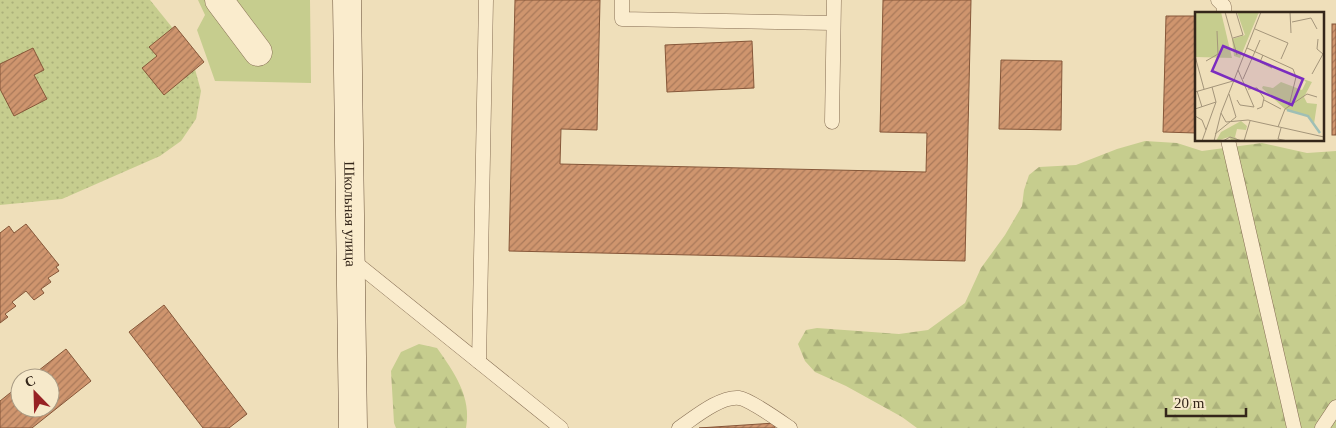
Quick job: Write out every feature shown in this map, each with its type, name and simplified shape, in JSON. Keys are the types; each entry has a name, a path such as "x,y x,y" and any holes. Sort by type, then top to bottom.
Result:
{"main road":[{"path":"219,0 258,52"},
{"name":"Школьная улица","path":"347,0 354,428"}],"lane":[{"path":"479,362 486,0"},
{"path":"622,0 622,19 833,23"},
{"path":"832,122 834,0"},
{"path":"1218,0 1224,6 1224,12"},
{"path":"1228,141 1294,428"},
{"path":"351,258 561,428"},
{"path":"679,428 720,402 739,398 765,411 790,428"},
{"path":"1322,428 1336,407"}],"green space":[{"path":"0,0 150,0 171,26 193,62 201,91 196,119 181,141 160,156 62,199 0,205"},
{"path":"198,0 310,0 311,83 215,81 197,30 205,15"},
{"path":"1145,141 1177,143 1202,151 1262,143 1307,153 1336,151 1336,428 917,428 902,417 846,386 815,372 805,361 798,344 806,330 817,328 899,334 928,330 965,303 981,268 1005,235 1022,206 1024,190 1029,175 1039,167 1076,165 1117,149"},
{"path":"419,344 437,348 450,366 464,395 467,417 466,428 396,428 394,423 391,371 401,352"}],"building":[{"path":"515,0 600,0 597,130 561,129 560,164 926,172 927,133 880,132 883,0 971,0 965,261 509,251"},
{"path":"1166,16 1195,16 1195,133 1163,132"},
{"path":"1332,24 1336,24 1336,135 1332,135"},
{"path":"175,26 204,62 164,95 142,68 157,56 149,47"},
{"path":"752,41 754,88 667,92 665,45"},
{"path":"33,48 44,70 34,75 47,99 14,116 0,89 0,64"},
{"path":"1001,60 1062,61 1061,130 999,129"},
{"path":"26,224 59,265 56,267 59,271 48,278 51,282 41,289 44,293 34,300 26,291 12,302 16,306 5,314 8,317 0,323 0,233 9,226 14,233"},
{"path":"164,305 247,414 229,428 203,428 129,332"},
{"path":"66,349 91,381 60,406 60,368 42,368"},
{"path":"10,393 10,418 45,418 32,428 0,428 0,401"},
{"path":"775,423 775,428 699,428"}]}
